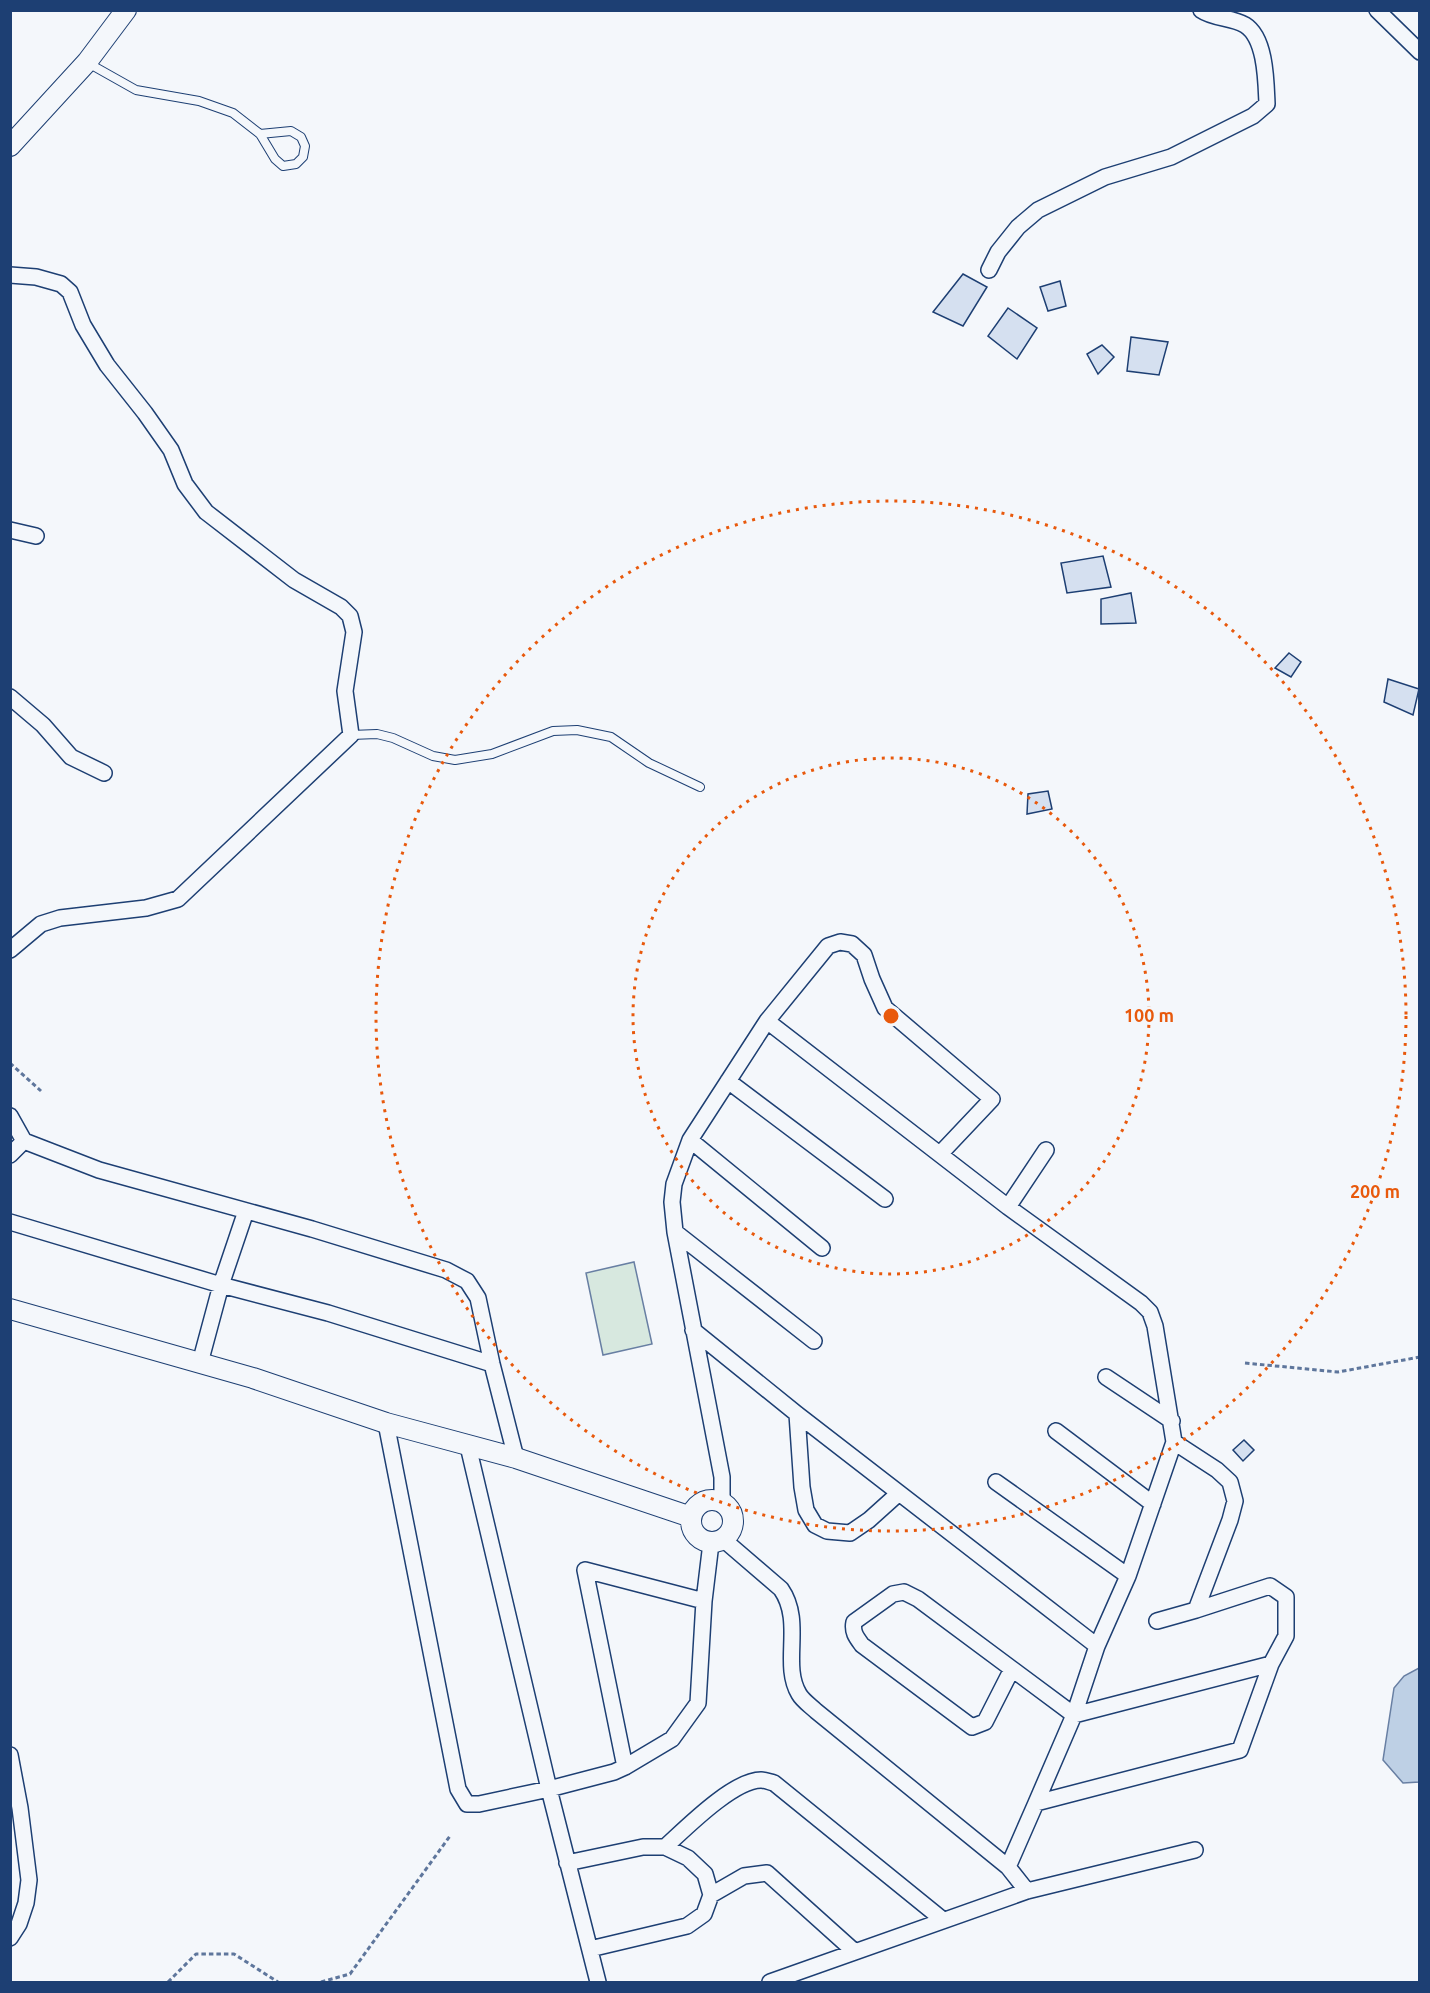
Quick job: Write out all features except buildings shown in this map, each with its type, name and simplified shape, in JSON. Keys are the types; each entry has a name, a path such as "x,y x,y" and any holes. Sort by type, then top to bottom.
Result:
{"street":[{"path":"10,146 87,62 126,10"},
{"path":"989,270 998,252 1018,227 1038,210 1105,177 1171,157 1253,116 1268,104 1264,62 1255,35 1245,25 1201,10"},
{"path":"1377,10 1419,52"},
{"path":"10,275 36,277 61,284 70,292 83,325 106,365 145,413 171,450 185,484 206,512 294,580 341,607 350,616 354,633 345,692 351,735 178,899 146,908 60,918 41,924 10,950"},
{"path":"10,530 36,536"},
{"path":"10,698 43,725 71,757 105,773"},
{"path":"722,1502 722,1477 675,1232 672,1202 674,1184 690,1140 728,1081 767,1021 828,946 840,942 852,944 864,955 885,1008 992,1099 940,1154"},
{"path":"767,1021 1008,1207 1141,1303 1149,1312 1155,1326 1174,1442 1128,1575 1097,1646 1074,1715 1008,1867"},
{"path":"728,1081 885,1199"},
{"path":"10,1116 24,1141 99,1170 446,1270 467,1281 478,1298 516,1458"},
{"path":"690,1140 822,1248"},
{"path":"10,1155 24,1141"},
{"path":"1008,1207 1046,1150"},
{"path":"200,1363 221,1285 246,1211"},
{"path":"10,1222 221,1285 328,1313 492,1364"},
{"path":"675,1232 814,1341"},
{"path":"10,1309 253,1378 386,1423 516,1458 692,1517"},
{"path":"693,1330 797,1414 1097,1646"},
{"path":"1106,1377 1172,1421"},
{"path":"797,1414 802,1486 806,1510 815,1525 827,1531 850,1533 869,1520 899,1493"},
{"path":"386,1423 458,1789 466,1804 478,1804 549,1789 614,1772 672,1739 698,1703 704,1601 717,1541"},
{"path":"1056,1431 1153,1503"},
{"path":"1174,1442 1217,1470 1230,1482 1235,1501 1196,1610"},
{"path":"468,1446 597,1983"},
{"path":"996,1482 1128,1575"},
{"path":"714,1500 722,1502 728,1507 734,1522 729,1535 717,1541 703,1541 693,1531 692,1517 699,1504 714,1500"},
{"path":"717,1541 781,1589 787,1597 791,1610 792,1678 800,1695 816,1711 1008,1867 1027,1891"},
{"path":"625,1767 585,1570 704,1601"},
{"path":"1036,1803 1240,1750 1271,1664 1286,1636 1286,1597 1270,1586 1156,1622"},
{"path":"1012,1669 985,1722 972,1727 862,1645 855,1636 854,1622 893,1594 904,1592 918,1599 1074,1715"},
{"path":"1074,1715 1271,1664"},
{"path":"10,1755 20,1808 29,1880 26,1903 19,1924 10,1938"},
{"path":"665,1847 718,1800 746,1784 761,1780 774,1783 943,1920"},
{"path":"567,1863 644,1847 665,1847 688,1858 705,1874 711,1895 704,1914 687,1926 590,1949"},
{"path":"770,1983 1027,1891 1195,1850"},
{"path":"711,1895 744,1876 767,1873 855,1952"}],"lane":[{"path":"87,62 136,90 199,101 233,113 260,134 275,159 283,166 296,164 303,158 305,146 302,137 291,131 260,134"},
{"path":"351,735 377,734 393,738 433,756 455,760 492,754 553,731 578,730 611,737 649,763 700,787"}],"path":[{"path":"10,1063 41,1091"},
{"path":"1245,1363 1338,1372 1419,1357"},
{"path":"321,1983 350,1974 450,1836"},
{"path":"168,1983 196,1954 234,1954 278,1983"}],"shaded area":[{"path":"634,1262 652,1344 603,1355 586,1273"}],"water":[{"path":"1419,1668 1419,1782 1403,1783 1383,1760 1394,1688 1404,1676"}]}
